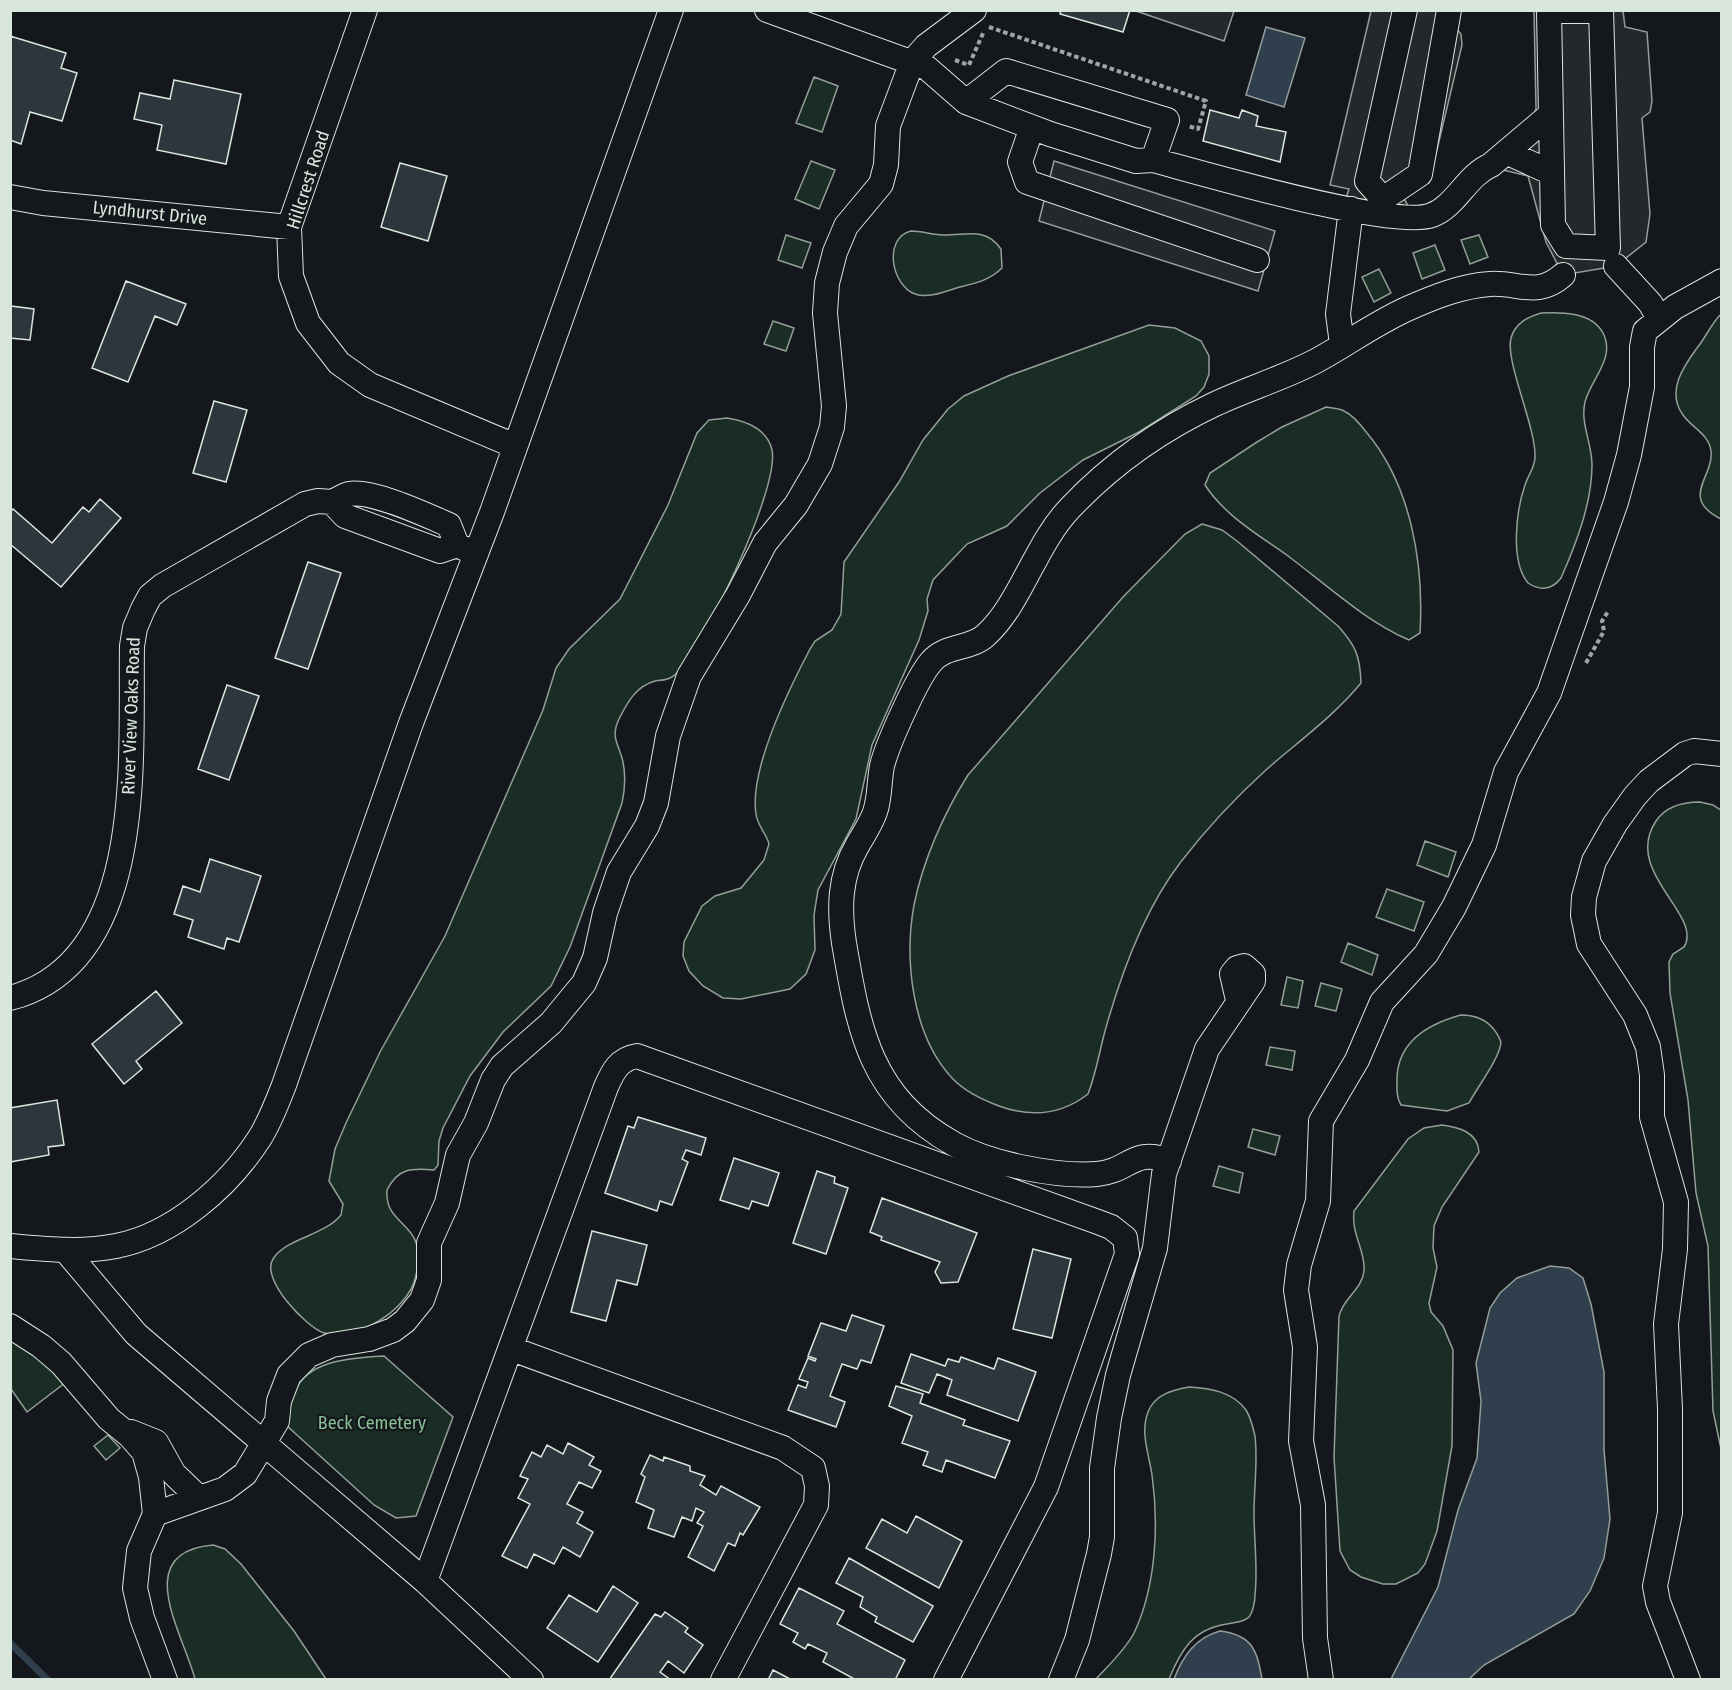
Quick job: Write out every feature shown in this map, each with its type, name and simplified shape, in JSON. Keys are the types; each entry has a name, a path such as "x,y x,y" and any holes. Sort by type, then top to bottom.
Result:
{"street":[{"name":"Hillcrest Road","path":"365,10 289,227 291,276 308,322 339,363 370,385 516,446"},
{"path":"10,1246 66,1251 116,1246 145,1238 168,1227 215,1189 259,1139 284,1085 407,734 466,550 516,446 671,10"},
{"path":"767,10 927,68 966,102 1032,128 1136,161 1153,160 1351,209 1381,206 1420,174 1449,10"},
{"path":"155,1514 225,1489 251,1467 277,1421 283,1389 298,1364 322,1348 369,1339 393,1330 405,1321 422,1300 429,1280 429,1243 447,1203 458,1155 476,1123 493,1080 502,1066 551,1023 584,983 590,970 613,885 625,860 647,826 656,803 668,736 689,676 738,595 765,543 813,478 825,452 832,427 834,406 825,313 830,267 846,226 881,184 886,165 888,126 912,62 926,46 974,10"},
{"path":"1405,10 1367,181 1381,206 1399,218 1433,215 1482,169 1550,115"},
{"path":"1549,11 1601,11 1608,248 1566,246 1553,225 1549,11"},
{"path":"966,102 1006,71 1167,120 1153,160"},
{"path":"1032,128 1020,162 1027,182 1257,260"},
{"path":"1506,152 1551,173"},
{"name":"Lyndhurst Drive","path":"10,197 43,203 289,227"},
{"path":"1342,344 1338,314 1340,282 1351,209"},
{"path":"1616,266 1650,303 1659,318"},
{"path":"1169,1161 1152,1155 1140,1156 1118,1169 1101,1173 1058,1172 978,1155 960,1147 918,1119 882,1080 869,1053 844,944 840,898 849,862 877,808 885,757 929,664 945,651 976,642 987,634 1008,607 1045,539 1070,508 1113,469 1165,431 1210,406 1311,363 1402,312 1451,292 1488,284 1538,288 1551,285 1563,275"},
{"path":"1321,1680 1315,1638 1313,1505 1301,1441 1305,1347 1296,1290 1299,1265 1318,1201 1320,1121 1356,1060 1382,1002 1426,954 1447,920 1484,845 1506,772 1549,693 1616,502 1640,403 1642,339 1645,331 1659,318 1705,288 1722,281"},
{"name":"River View Oaks Road","path":"10,998 44,983 72,964 95,934 107,902 120,863 127,806 132,646 135,628 150,596 171,579 199,566 305,504 318,501 332,502 350,494 376,497 449,525 466,550"},
{"path":"1688,1680 1658,1602 1655,1586 1670,1513 1670,1409 1666,1324 1675,1249 1676,1202 1652,1117 1652,1075 1648,1047 1635,1015 1589,944 1583,915 1584,897 1594,861 1607,836 1635,796 1649,781 1685,754 1694,751 1722,754"},
{"path":"1061,1680 1077,1640 1099,1554 1102,1537 1101,1476 1110,1408 1155,1248 1161,1191 1207,1049 1238,1000"},
{"path":"425,1581 512,1349 606,1087 614,1070 622,1061 637,1056 1087,1218 1120,1233 1125,1238 1127,1254 1046,1487 946,1680"},
{"path":"66,1251 135,1334 425,1581 531,1680"},
{"path":"10,1326 41,1346 61,1363 120,1429 144,1452 151,1477 155,1514 139,1551 135,1588 142,1618 165,1680"},
{"path":"512,1349 783,1448 813,1468 817,1486 816,1505 723,1680"},
{"path":"120,1429 156,1442 174,1474 199,1498"}],"path":[{"path":"1604,631 1602,621 1609,610"}],"green space":[{"path":"814,77 838,86 822,132 796,123"},
{"path":"811,161 835,170 819,209 795,199"},
{"path":"911,231 941,235 982,235 995,242 1001,249 1002,268 988,278 977,282 932,295 915,294 900,281 894,262 896,243 902,235"},
{"path":"786,235 811,243 802,268 778,260"},
{"path":"1479,235 1488,257 1470,264 1461,240"},
{"path":"1435,245 1445,270 1422,279 1413,253"},
{"path":"1379,269 1391,293 1374,302 1362,277"},
{"path":"1541,313 1567,313 1592,321 1603,333 1607,351 1585,402 1584,418 1592,465 1586,508 1561,578 1554,585 1546,588 1528,583 1522,574 1517,549 1519,508 1535,455 1534,442 1510,348 1511,338 1516,328 1527,319"},
{"path":"1721,314 1721,519 1702,503 1700,495 1711,461 1710,445 1683,415 1678,406 1676,389 1682,371"},
{"path":"773,321 794,328 786,351 764,344"},
{"path":"1149,325 1175,328 1201,341 1209,356 1209,374 1204,387 1196,396 1139,432 1083,460 1040,493 1007,526 967,544 933,580 927,599 928,611 919,640 872,745 856,819 818,890 814,915 815,950 806,974 790,989 741,999 723,998 703,986 689,971 683,956 684,942 702,906 715,896 741,888 764,860 769,844 757,818 755,796 764,753 772,730 810,649 815,641 832,630 841,614 844,562 899,482 923,440 948,409 964,396 1008,376"},
{"path":"1326,407 1340,409 1354,418 1362,427 1382,454 1405,502 1417,555 1421,607 1420,633 1409,640 1362,613 1232,516 1205,485 1210,473 1257,442 1282,427"},
{"path":"727,418 741,421 761,431 766,436 772,450 771,469 764,497 738,566 704,633 676,674 669,679 648,683 642,687 629,701 619,719 615,736 625,772 622,803 570,947 551,986 503,1032 470,1076 443,1128 439,1141 438,1165 434,1170 418,1169 401,1173 387,1190 388,1203 392,1212 412,1235 417,1245 418,1260 415,1279 410,1291 391,1312 364,1328 336,1335 324,1333 307,1322 279,1290 271,1268 273,1259 287,1246 325,1228 341,1215 343,1204 329,1181 335,1149 380,1052 445,936 543,710 556,668 569,649 620,599 668,505 697,433 709,420"},
{"path":"1202,524 1222,530 1237,541 1338,626 1356,652 1361,683 1328,717 1267,769 1232,803 1200,838 1167,881 1146,919 1128,961 1113,1003 1088,1094 1067,1106 1046,1112 1023,1112 999,1106 962,1087 952,1078 938,1060 920,1019 911,973 911,926 918,888 929,854 943,821 968,775 1123,597 1185,534"},
{"path":"1700,802 1713,805 1722,811 1721,1449 1713,1411 1708,1246 1696,1193 1688,1100 1670,993 1669,962 1673,954 1684,947 1687,934 1683,921 1655,875 1649,858 1648,840 1656,821 1665,812 1675,806"},
{"path":"1425,841 1456,852 1448,877 1417,865"},
{"path":"1387,889 1424,902 1414,931 1376,917"},
{"path":"1348,943 1378,955 1372,975 1341,962"},
{"path":"1287,977 1303,981 1298,1008 1281,1005"},
{"path":"1321,983 1342,989 1336,1011 1315,1006"},
{"path":"1461,1015 1486,1022 1501,1042 1493,1064 1469,1103 1447,1111 1401,1105 1398,1099 1397,1078 1399,1065 1409,1044 1437,1023"},
{"path":"1270,1047 1295,1051 1292,1070 1266,1065"},
{"path":"1442,1125 1460,1129 1471,1135 1478,1145 1479,1152 1442,1207 1434,1226 1433,1248 1437,1267 1429,1303 1431,1312 1443,1326 1453,1350 1452,1446 1437,1531 1425,1564 1418,1573 1396,1584 1383,1584 1361,1577 1350,1570 1340,1551 1334,1457 1339,1316 1344,1304 1360,1284 1364,1271 1363,1257 1355,1228 1354,1211 1408,1139 1424,1128"},
{"path":"1253,1129 1280,1136 1275,1155 1248,1147"},
{"path":"1219,1166 1243,1173 1239,1193 1213,1186"},
{"path":"10,1332 70,1379 27,1412 11,1389"},
{"name":"Beck Cemetery","path":"384,1356 453,1417 416,1516 396,1518 374,1505 286,1425 294,1393 309,1373 333,1362"},
{"path":"1189,1387 1213,1390 1235,1399 1246,1410 1253,1426 1256,1455 1254,1513 1256,1575 1253,1609 1249,1617 1244,1620 1215,1627 1197,1636 1178,1659 1169,1679 1096,1679 1134,1633 1147,1596 1151,1576 1155,1514 1152,1475 1145,1436 1148,1412 1160,1397 1171,1391"},
{"path":"108,1435 120,1448 106,1460 94,1446"},
{"path":"213,1545 225,1549 241,1564 294,1631 326,1679 195,1679 168,1597 168,1578 173,1562 188,1551"}],"shaded area":[{"path":"1136,11 1234,11 1224,41"},
{"path":"1371,11 1441,11 1461,34 1462,45 1429,183 1418,184 1403,197 1410,209 1346,198 1349,189 1330,185"},
{"path":"1534,11 1623,11 1625,27 1647,32 1652,101 1650,112 1642,118 1650,214 1646,242 1616,266 1563,275 1546,242 1528,176 1499,169 1532,120 1536,109"},
{"path":"1054,161 1275,231 1258,291 1039,221"}],"water":[{"path":"1266,27 1305,38 1284,107 1246,95"},
{"path":"1550,1266 1569,1268 1583,1278 1591,1304 1604,1372 1604,1450 1610,1519 1604,1558 1590,1591 1574,1614 1484,1665 1469,1679 1391,1679 1438,1587 1458,1510 1477,1458 1481,1401 1476,1363 1490,1308 1500,1293 1517,1278"},
{"path":"1220,1631 1240,1636 1252,1646 1262,1679 1174,1679 1191,1649 1204,1638"}],"building":[{"path":"1061,10 1130,10 1123,32 1060,14"},
{"path":"10,36 66,53 61,68 77,73 62,121 30,112 21,144 10,140"},
{"path":"174,80 241,94 226,164 157,150 162,125 134,119 140,93 170,99"},
{"path":"1210,110 1239,118 1242,110 1258,116 1256,126 1286,132 1280,162 1203,141"},
{"path":"400,163 447,176 428,241 381,227"},
{"path":"126,281 186,304 177,325 155,316 128,382 92,368"},
{"path":"10,297 11,306 34,309 30,340 10,338"},
{"path":"214,401 247,410 226,482 193,473"},
{"path":"100,499 121,518 61,587 10,544 10,512 13,509 52,543 83,507 89,512"},
{"path":"308,562 341,573 308,669 275,658"},
{"path":"227,685 259,696 229,780 198,769"},
{"path":"210,859 261,876 239,942 227,938 224,949 188,937 193,920 174,914 183,886 200,892"},
{"path":"156,991 182,1023 136,1061 142,1069 124,1084 92,1044"},
{"path":"57,1100 64,1145 48,1147 49,1155 10,1162 10,1108"},
{"path":"638,1117 706,1138 701,1155 686,1150 682,1159 688,1162 672,1205 660,1201 657,1211 605,1193 628,1126 634,1128"},
{"path":"734,1158 779,1173 768,1206 752,1201 749,1209 720,1200"},
{"path":"817,1171 835,1177 834,1183 848,1188 826,1254 793,1243"},
{"path":"882,1198 977,1233 958,1282 941,1283 935,1272 940,1262 881,1240 882,1237 870,1232"},
{"path":"592,1231 647,1245 637,1285 617,1280 606,1321 571,1312"},
{"path":"1033,1249 1071,1259 1052,1338 1013,1329"},
{"path":"852,1315 884,1326 871,1363 861,1360 857,1369 842,1364 830,1396 845,1402 836,1427 788,1410 798,1385 806,1388 808,1382 799,1379 808,1358 815,1361 816,1359 808,1356 821,1323 846,1331"},
{"path":"911,1354 945,1366 948,1359 959,1362 961,1357 994,1369 998,1358 1036,1372 1018,1421 947,1395 952,1380 937,1374 929,1393 901,1383"},
{"path":"896,1386 923,1394 920,1403 965,1420 963,1425 1010,1441 995,1478 946,1460 942,1472 923,1465 928,1452 902,1443 912,1416 889,1406"},
{"path":"568,1443 594,1457 589,1465 601,1471 592,1488 579,1482 567,1504 583,1512 577,1523 593,1532 580,1557 563,1547 554,1564 534,1554 527,1568 502,1556 530,1504 518,1498 528,1479 520,1476 532,1452 541,1457 547,1445 563,1454"},
{"path":"650,1455 663,1461 664,1457 690,1466 690,1471 705,1476 700,1485 716,1495 721,1486 760,1507 743,1535 740,1533 735,1546 728,1543 714,1571 688,1557 703,1526 697,1523 704,1512 696,1508 692,1521 682,1517 674,1537 648,1528 654,1510 636,1502 645,1477 641,1474"},
{"path":"916,1516 962,1541 939,1588 866,1548 882,1519 907,1533"},
{"path":"849,1558 933,1606 913,1642 875,1622 877,1617 860,1607 863,1597 836,1583"},
{"path":"613,1586 638,1603 598,1662 547,1628 569,1595 597,1612"},
{"path":"799,1588 844,1611 837,1624 905,1660 895,1680 856,1680 823,1662 827,1653 808,1644 805,1649 793,1642 798,1633 780,1624"},
{"path":"665,1612 688,1628 685,1632 703,1645 684,1673 668,1661 660,1672 671,1680 609,1680 655,1614 661,1617"},
{"path":"773,1670 792,1680 768,1680"}],"waterway":[{"path":"10,1643 48,1680"}]}
